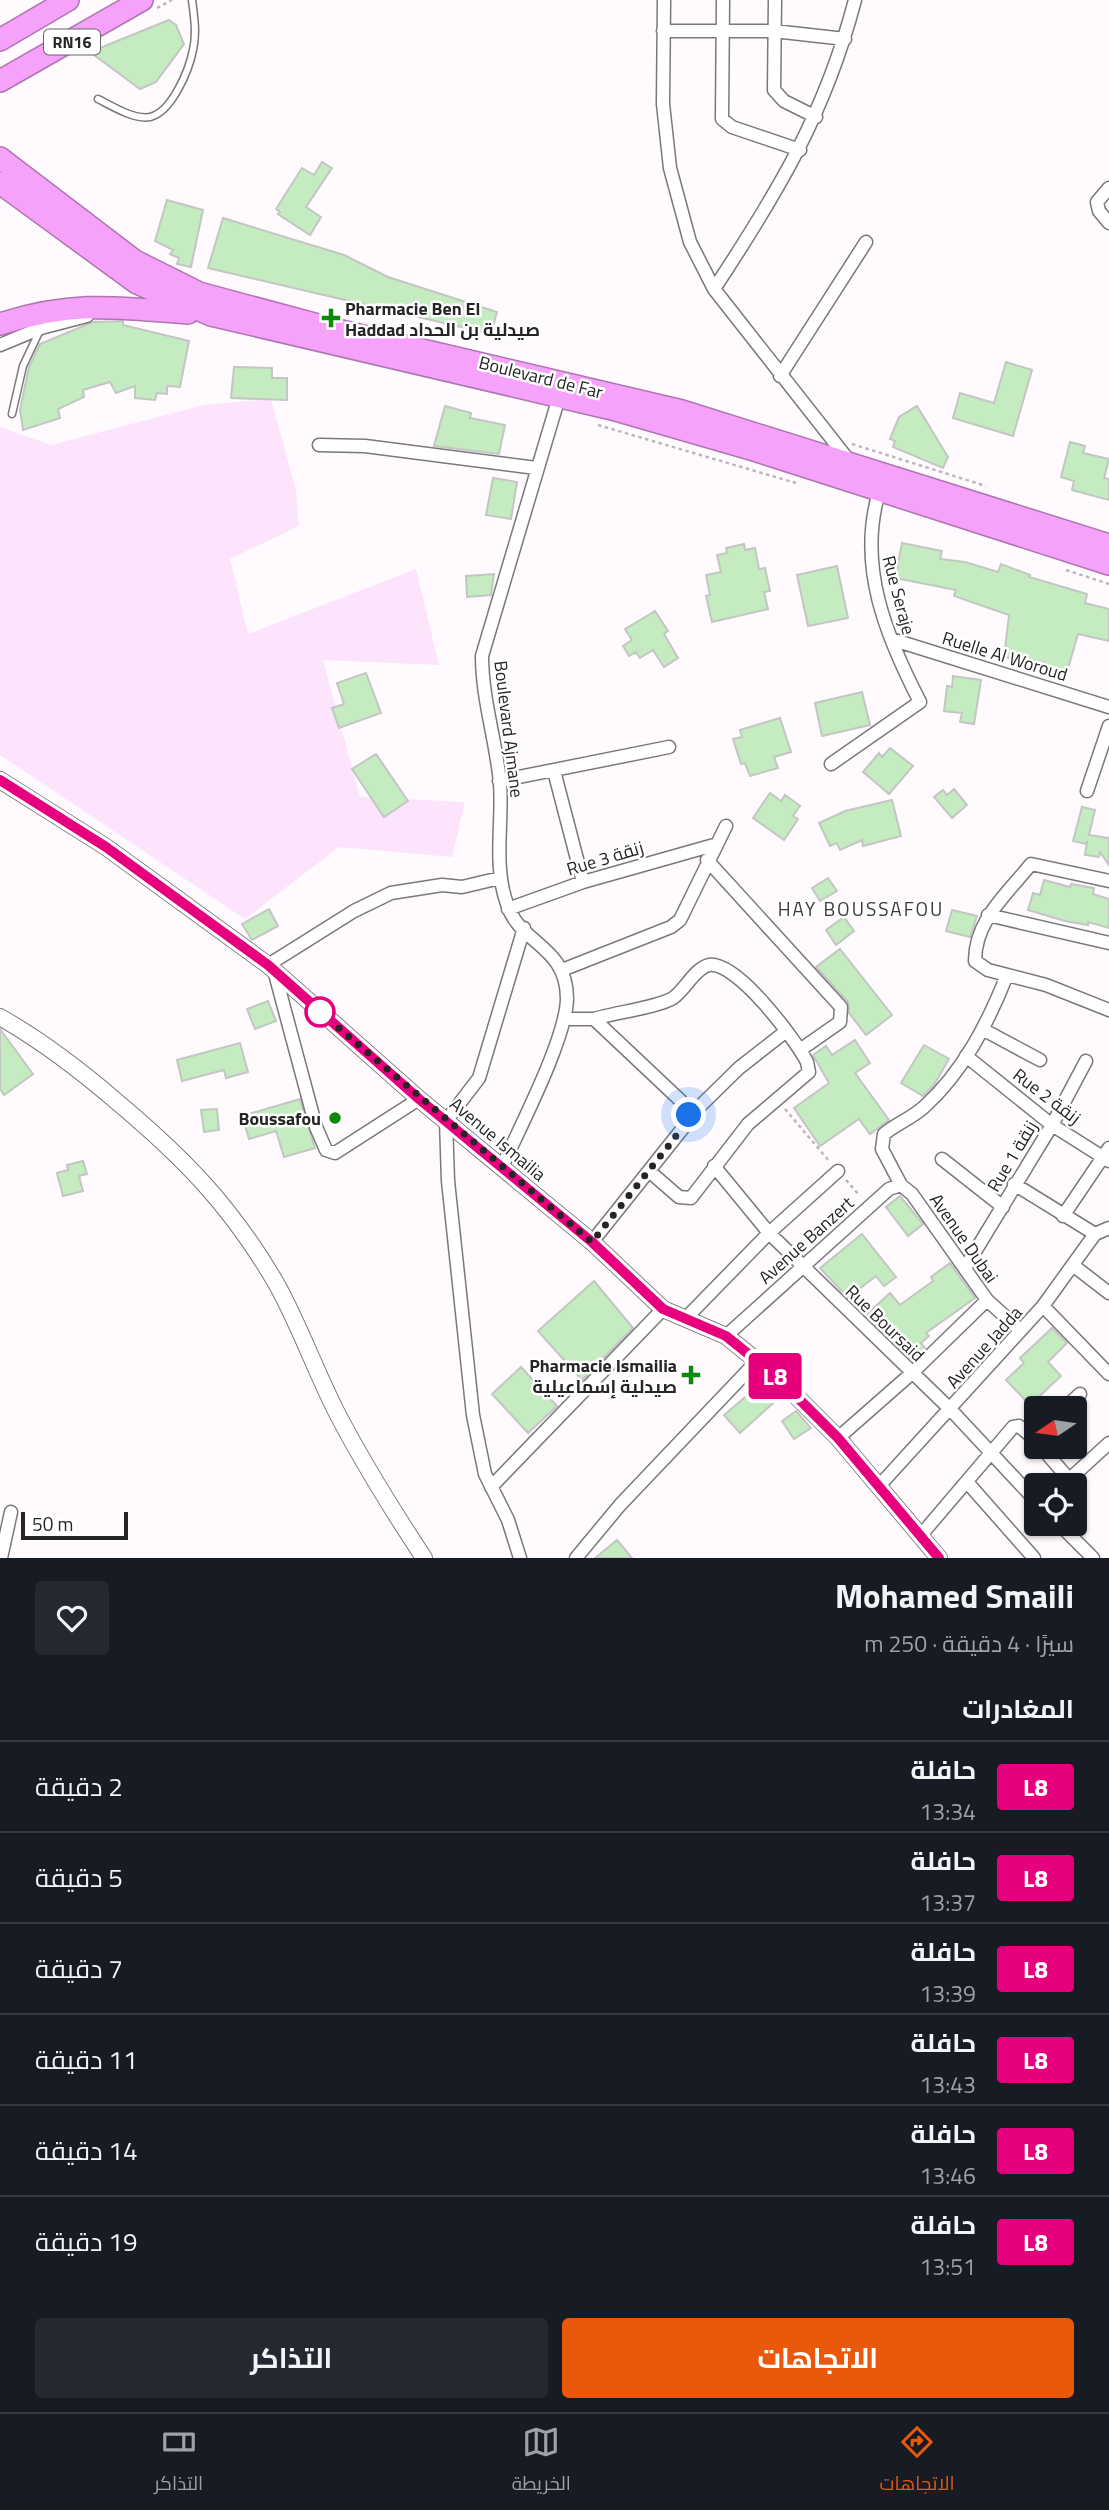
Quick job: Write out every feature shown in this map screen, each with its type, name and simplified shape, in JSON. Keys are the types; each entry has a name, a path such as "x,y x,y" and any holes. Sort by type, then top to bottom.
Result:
{"highway":[{"path":"0,40 68,0"},
{"path":"0,67 117,0"},
{"name":"RN16","path":"0,81 142,0"},
{"name":"Boulevard de Far","path":"0,158 135,261 199,293 334,329 682,411 851,463 958,500 1109,545"},
{"name":"Boulevard de Far","path":"0,183 137,283 211,315 612,409 754,450 1109,564"},
{"path":"0,324 58,308 110,305 211,315"}],"street":[{"path":"664,0 663,103 670,168 691,242 714,289 851,463"},
{"path":"723,0 721,110 724,121 800,150"},
{"path":"775,0 775,93 784,102 816,117"},
{"path":"714,289 763,214 800,150 816,117 845,39 855,0"},
{"path":"663,31 774,31 845,39"},
{"path":"1109,188 1097,202 1099,211 1109,223"},
{"path":"780,376 866,242"},
{"path":"0,345 41,328 85,316 157,310"},
{"name":"Boulevard Ajmane","path":"559,397 482,656 483,687 499,781 500,878 508,909 554,956 562,970"},
{"path":"319,446 365,446 536,468"},
{"name":"Rue Seraje","path":"831,764 920,702 891,639 869,557 870,528 879,492"},
{"name":"Ruelle Al Woroud","path":"891,639 1109,707"},
{"path":"1087,791 1109,726"},
{"path":"499,781 669,747"},
{"path":"554,771 583,882"},
{"name":"Avenue Ismailia","path":"0,780 106,847 271,967 419,1099 592,1242 663,1309 687,1317 726,1336 757,1360 838,1438 939,1558"},
{"path":"502,1167 565,1019 566,985 562,970 676,924 685,913 714,845 726,826"},
{"name":"Rue 3 زنقة","path":"508,909 583,882 714,845"},
{"path":"707,860 841,1007 843,1016 840,1022 800,1050"},
{"path":"1109,881 1031,864 988,915 975,951 978,965 1046,985 1109,1010"},
{"path":"419,1099 348,1147 335,1153 326,1150 316,1126 271,967 354,911 391,893 442,885 462,887 500,878"},
{"path":"988,915 1109,943"},
{"path":"520,1558 512,1528 481,1462 467,1381 447,1181 446,1121 479,1078 524,928"},
{"path":"565,1019 594,1019 671,999 704,968 711,965 723,968 748,987 807,1062 809,1072 748,1124 686,1200 679,1198 649,1171"},
{"path":"901,1185 882,1149 884,1135 928,1103 966,1056 984,1030 1007,975"},
{"path":"0,1017 34,1036 93,1082 179,1154 215,1193 276,1284 364,1462 425,1558"},
{"path":"594,1019 681,1101 689,1117"},
{"path":"984,1030 1040,1060"},
{"path":"592,1242 689,1117 739,1068 785,1032"},
{"name":"Rue 2 زنقة","path":"966,1056 1052,1125 1107,1155"},
{"name":"Rue 1 زنقة","path":"965,1268 1052,1125 1086,1061"},
{"path":"1063,1216 1107,1155"},
{"path":"942,1159 1003,1207"},
{"name":"Rue Boursaid","path":"714,1166 769,1233 951,1410 1024,1489"},
{"path":"687,1317 769,1233 838,1171"},
{"path":"1014,1184 1095,1234 1109,1227"},
{"name":"Avenue Dubai","path":"901,1185 912,1194 987,1300 1020,1330"},
{"name":"Avenue Banzert","path":"726,1336 889,1189 901,1185"},
{"name":"Avenue Jadda","path":"879,1486 1043,1306 1095,1234"},
{"path":"1074,1266 1109,1293"},
{"path":"838,1438 912,1373 987,1300"},
{"path":"1043,1306 1109,1374"},
{"path":"491,1487 663,1309"},
{"path":"576,1558 629,1496 757,1360"},
{"path":"921,1535 1014,1426 1024,1430"},
{"path":"1077,1473 1109,1443"},
{"path":"967,1482 1034,1558"},
{"path":"1,1558 11,1512"},
{"path":"1071,1536 1093,1558"}],"lane":[{"path":"98,99 136,116 149,117 163,111 178,87 193,50 195,21 192,0"},
{"path":"12,414 23,366 41,328"}],"path":[{"path":"596,424 808,487"},
{"path":"1057,567 1109,584"},
{"path":"776,1099 870,1207"}],"shaded area":[{"path":"271,399 296,490 299,526 230,559 248,634 416,569 439,665 323,660 360,797 465,802 452,857 339,847 245,919 0,755 0,427 51,445 204,405"}],"building":[{"path":"169,20 176,25 184,44 156,82 140,89 90,52"},
{"path":"322,162 332,168 306,207 321,217 310,235 278,214 280,212 276,209 302,168 314,175"},
{"path":"167,200 203,210 191,267 177,264 179,258 170,254 173,250 155,241"},
{"path":"223,218 344,255 388,277 497,312 491,334 208,268"},
{"path":"123,321 123,325 189,341 180,387 167,386 167,394 157,393 155,400 135,398 135,386 116,393 110,382 83,390 84,397 58,409 60,418 23,430 20,410 29,367 40,344 93,322"},
{"path":"1006,362 1032,370 1013,436 953,418 960,393 994,403"},
{"path":"234,367 272,368 272,378 287,378 287,400 231,398"},
{"path":"445,406 471,413 470,418 505,425 499,454 434,446"},
{"path":"917,406 948,457 943,468 893,447 895,441 890,439 899,417"},
{"path":"1070,442 1085,446 1083,453 1109,459 1104,478 1109,479 1109,500 1072,490 1074,481 1061,477"},
{"path":"493,478 517,482 511,519 486,515"},
{"path":"902,543 942,551 940,559 965,562 998,572 1001,564 1030,575 1029,577 1087,594 1085,603 1109,609 1109,641 1078,634 1065,679 1041,672 1044,662 1004,657 1009,615 954,596 956,590 895,578"},
{"path":"744,544 745,550 755,548 759,569 765,568 770,591 764,592 768,609 712,622 706,596 710,595 706,575 721,572 717,555 727,553 726,548"},
{"path":"837,566 848,618 808,626 797,575"},
{"path":"494,574 491,595 467,597 466,576"},
{"path":"655,611 668,631 664,634 678,658 664,667 653,650 640,658 636,652 629,656 623,646 632,640 625,629"},
{"path":"366,673 381,713 339,728 332,708 344,704 337,683"},
{"path":"953,676 981,680 974,724 960,722 962,713 944,711 947,686 952,687"},
{"path":"862,692 870,725 822,736 815,703"},
{"path":"780,718 791,752 774,757 778,768 750,776 745,763 741,764 733,739 742,737 740,730"},
{"path":"890,748 913,766 889,794 863,772 879,753 882,757"},
{"path":"376,754 408,801 384,817 352,769"},
{"path":"954,789 967,805 952,818 934,797 943,790 947,795"},
{"path":"770,793 781,801 785,795 800,806 793,816 798,819 784,840 753,818"},
{"path":"892,800 901,836 863,846 862,840 840,850 837,843 830,846 819,823 845,811"},
{"path":"1082,807 1095,810 1089,835 1109,838 1109,865 1100,852 1099,857 1085,855 1087,844 1073,841"},
{"path":"828,878 837,891 820,901 812,888"},
{"path":"1044,880 1070,887 1071,884 1094,888 1093,894 1109,899 1109,928 1088,922 1088,925 1065,921 1028,910 1033,893 1040,895"},
{"path":"269,909 278,926 252,940 242,924"},
{"path":"952,910 977,916 970,937 946,931"},
{"path":"844,917 854,931 836,945 826,930"},
{"path":"840,949 892,1015 866,1035 849,1013 848,1002 816,967"},
{"path":"268,1001 276,1021 255,1029 247,1009"},
{"path":"0,1029 33,1074 4,1095 0,1089"},
{"path":"855,1040 870,1063 855,1073 889,1120 870,1134 859,1119 820,1146 794,1108 829,1083 813,1055 826,1046 832,1055"},
{"path":"240,1043 248,1072 226,1078 224,1070 182,1081 177,1060"},
{"path":"924,1045 949,1059 934,1085 923,1096 901,1083"},
{"path":"300,1099 315,1148 284,1157 276,1131 249,1139 242,1116"},
{"path":"217,1109 219,1130 204,1132 201,1110"},
{"path":"83,1161 87,1174 79,1176 83,1191 63,1196 57,1173 68,1170 67,1165"},
{"path":"900,1196 923,1224 908,1236 886,1207"},
{"path":"862,1234 896,1277 884,1286 876,1276 848,1298 820,1268"},
{"path":"950,1263 975,1298 926,1333 929,1336 921,1343 925,1348 912,1360 867,1314 890,1293 900,1305 933,1281 931,1277"},
{"path":"594,1281 633,1328 582,1380 538,1331"},
{"path":"1052,1328 1067,1343 1048,1362 1061,1376 1040,1396 1024,1396 1024,1399 1006,1380 1024,1363 1020,1358"},
{"path":"521,1367 557,1406 528,1433 492,1394"},
{"path":"764,1381 780,1397 740,1433 724,1415"},
{"path":"796,1411 811,1428 794,1439 782,1421"},
{"path":"617,1540 632,1558 595,1558"}],"bus line":[{"name":"L8","path":"0,780 30,796 106,847 268,965 419,1099 592,1242 663,1309 687,1317 726,1336 778,1378 838,1438 939,1558"}],"place":[{"name":"Pharmacie Ben El Haddad صيدلية بن الحداد","path":"331,318"},
{"name":"Boussafou","path":"335,1118"},
{"name":"Pharmacie Ismailia صيدلية إسماعيلية","path":"691,1375"}],"district":[{"name":"HAY BOUSSAFOU","path":"861,908"}],"route":[{"path":"320,1012 315,1008 419,1099 592,1242 689,1120 689,1115"}]}
